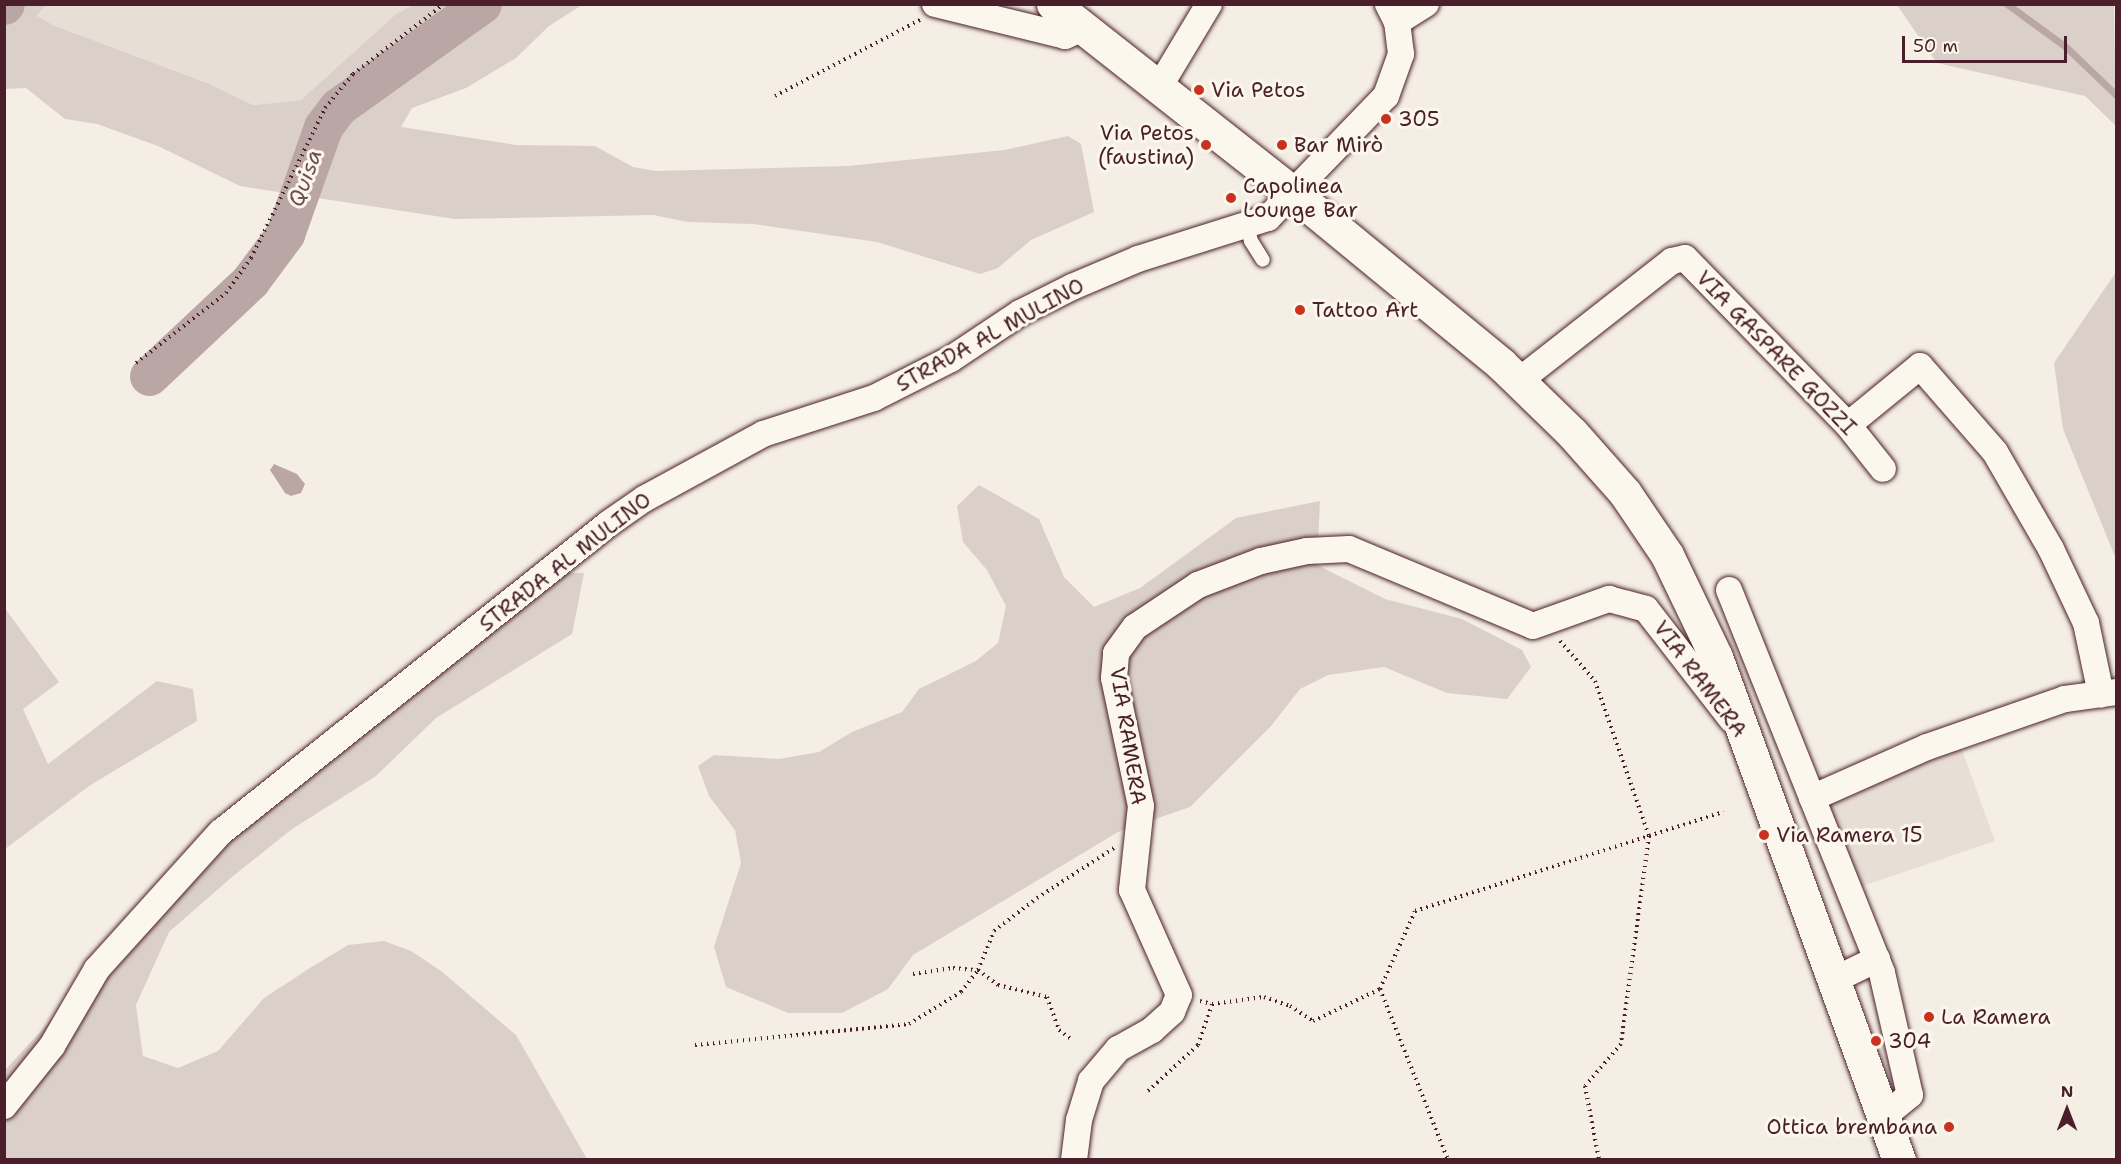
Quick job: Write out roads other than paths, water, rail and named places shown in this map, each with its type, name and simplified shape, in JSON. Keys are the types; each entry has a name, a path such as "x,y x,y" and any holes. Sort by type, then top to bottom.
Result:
{"main road":[{"path":"1053,4 1158,89 1293,193"},
{"name":"VIA RAMERA","path":"1293,193 1520,380 1599,462 1662,547 1716,657 1750,744 1899,1160"}],"street":[{"path":"1158,89 1209,4"},
{"path":"1393,13 1426,4"},
{"path":"930,9 1065,36 1083,28"},
{"name":"STRADA AL MULINO","path":"4,1106 52,1046 97,969 221,832 608,524 644,499 763,434 874,398 951,359 1020,313 1072,287 1138,259 1268,218 1386,96 1401,54 1393,13"},
{"name":"VIA GASPARE GOZZI","path":"1520,380 1672,261 1685,258 1848,424 1883,469"},
{"path":"1812,798 1926,747 2065,699 2109,693 2086,623 2051,549 1995,452 1920,366 1848,424"},
{"name":"VIA RAMERA","path":"1074,1160 1079,1120 1091,1080 1118,1049 1152,1030 1172,1012 1179,995 1132,890 1141,806 1114,678 1116,653 1135,627 1198,585 1261,561 1307,551 1349,549 1533,626 1609,599 1646,609 1750,744"},
{"name":"VIA RAMERA","path":"1730,590 1879,966 1910,1095 1883,1117"},
{"path":"1834,980 1879,966"}],"lane":[{"path":"1247,224 1251,241 1263,260"}],"waterway":[{"name":"Quisa","path":"149,376 250,281 285,234 323,127 338,107 482,4"},
{"path":"2007,4 2066,47 2116,95"}],"place":[{"name":"Via Petos","path":"1199,90"},
{"name":"305","path":"1386,119"},
{"name":"Via Petos (faustina)","path":"1206,145"},
{"name":"Bar Mirò","path":"1282,145"},
{"name":"Capolinea Lounge Bar","path":"1231,198"},
{"name":"Tattoo Art","path":"1300,310"},
{"name":"Via Ramera 15","path":"1764,835"},
{"name":"La Ramera","path":"1929,1017"},
{"name":"304","path":"1876,1041"},
{"name":"Ottica brembana","path":"1949,1127"}]}
